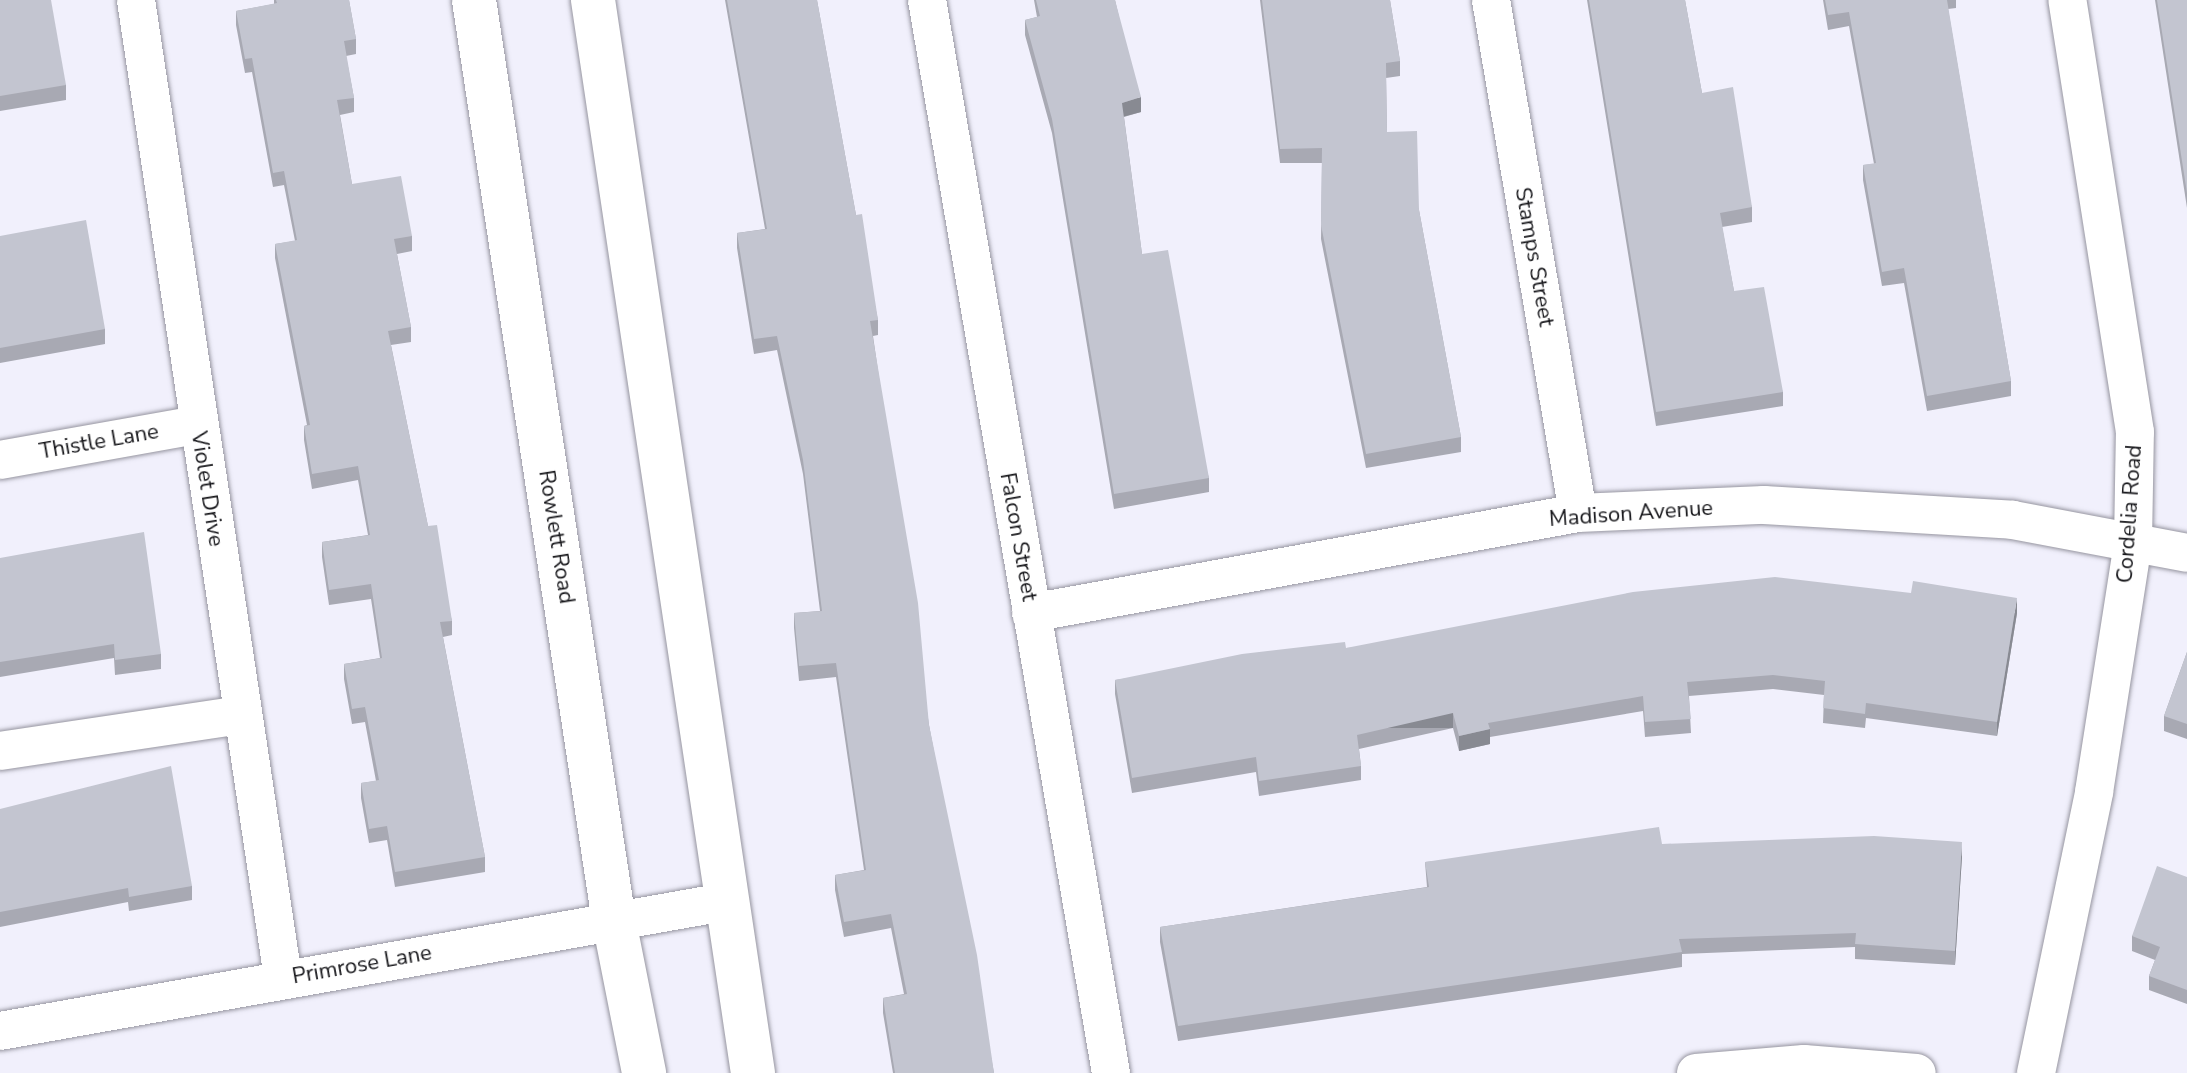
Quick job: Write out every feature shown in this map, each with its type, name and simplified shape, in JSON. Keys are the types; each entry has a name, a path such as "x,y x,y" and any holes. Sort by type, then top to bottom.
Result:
{"main road":[{"name":"Rowlett Road","path":"474,0 614,921 644,1073"},
{"path":"593,0 724,902 753,1073"}],"street":[{"name":"Violet Drive","path":"136,0 197,425 283,978"},
{"name":"Falcon Street","path":"927,0 1111,1073"},
{"name":"Stamps Street","path":"1491,0 1578,513"},
{"name":"Cordelia Road","path":"2036,1073 2094,792 2133,542 2135,432 2067,0"},
{"name":"Thistle Lane","path":"0,460 197,425"},
{"name":"Madison Avenue","path":"1031,613 1578,513 1764,505 2013,520 2187,553"},
{"path":"0,751 242,715"},
{"name":"Primrose Lane","path":"0,1031 283,978 724,902"},
{"path":"1696,1073 1804,1064 1917,1073"}],"building":[{"path":"0,0 51,0 66,85 0,96"},
{"path":"276,0 349,0 356,39 344,41 354,98 337,100 352,184 401,176 412,236 394,239 411,327 388,331 428,526 437,525 452,621 440,622 485,857 395,872 387,826 369,829 361,783 379,780 365,707 352,709 344,664 382,658 371,584 329,590 322,542 370,535 358,466 312,474 304,426 310,425 275,244 297,240 284,171 273,173 252,58 245,59 236,11 277,3"},
{"path":"727,0 817,0 856,215 862,214 878,320 870,321 918,603 929,725 977,955 994,1073 895,1073 883,998 907,994 891,914 844,922 835,875 866,870 836,663 799,666 794,613 822,611 803,460 777,336 754,339 737,233 767,229"},
{"path":"1036,0 1115,0 1141,97 1122,103 1142,254 1168,250 1209,478 1114,494 1052,119 1025,20 1040,16"},
{"path":"1262,0 1390,0 1400,61 1386,63 1387,132 1417,131 1419,210 1461,437 1366,454 1321,225 1322,148 1280,149"},
{"path":"1589,0 1685,0 1702,93 1733,87 1752,207 1720,213 1734,291 1764,287 1783,392 1656,412"},
{"path":"1825,0 1947,0 2011,381 1927,396 1904,268 1882,272 1863,165 1876,163 1849,12 1828,15"},
{"path":"2157,0 2187,0 2187,193"},
{"path":"86,220 105,329 0,348 0,236"},
{"path":"144,532 161,654 115,660 114,644 0,662 0,558"},
{"path":"1775,577 1911,593 1913,581 2017,598 1997,722 1866,703 1865,714 1823,708 1825,681 1773,675 1687,682 1691,719 1645,722 1643,696 1488,723 1490,729 1459,736 1453,713 1357,735 1361,766 1259,781 1256,757 1132,778 1115,680 1242,654 1345,642 1346,648 1633,592"},
{"path":"2187,652 2187,724 2164,716"},
{"path":"171,766 192,886 129,897 128,888 0,912 0,809"},
{"path":"1659,827 1662,844 1874,836 1962,842 1955,951 1855,944 1856,933 1679,939 1682,952 1178,1026 1160,927 1429,887 1425,862"},
{"path":"2157,866 2187,877 2187,990 2149,976 2160,947 2132,936"}]}
